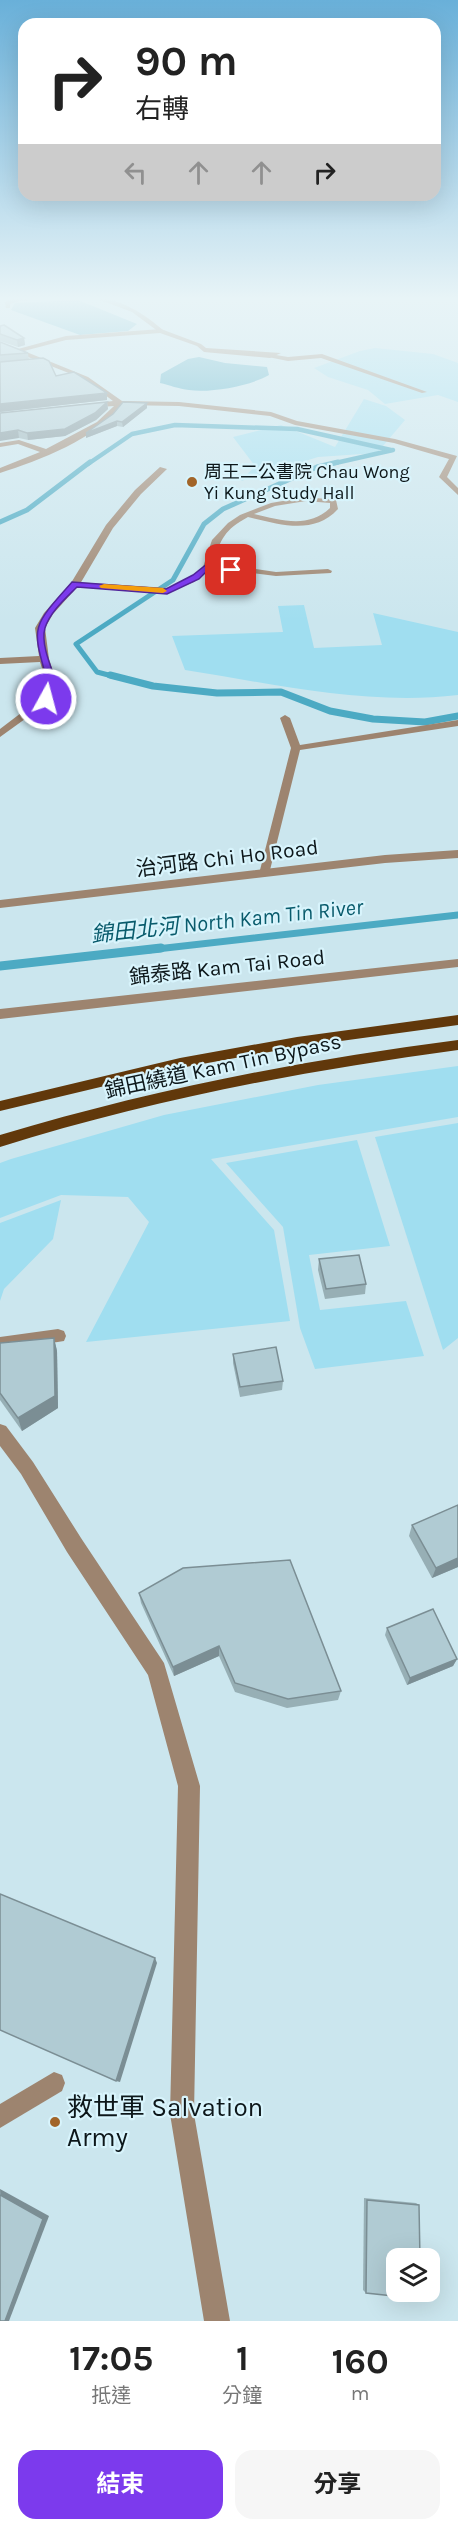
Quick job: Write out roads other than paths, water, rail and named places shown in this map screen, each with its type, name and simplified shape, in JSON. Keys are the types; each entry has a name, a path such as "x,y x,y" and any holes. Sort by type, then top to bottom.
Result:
{"main road":[{"name":"錦田繞道 Kam Tin Bypass","path":"0,1106 180,1063 297,1041 458,1020"},
{"name":"錦田繞道 Kam Tin Bypass","path":"0,1141 112,1109 206,1087 316,1066 458,1045"}],"street":[{"path":"77,407 92,405"},
{"path":"0,471 102,423 117,410 119,405"},
{"path":"203,405 271,414 295,423 395,441 454,458 443,477 458,493"},
{"path":"0,445 20,442 45,451"},
{"path":"0,734 46,699 53,687 40,628 49,613 75,584 109,527 138,492 163,470"},
{"path":"0,660 45,659"},
{"name":"治河路 Chi Ho Road","path":"0,904 385,859 458,854"},
{"name":"錦泰路 Kam Tai Road","path":"0,1014 458,963"},
{"path":"0,1344 58,1336"},
{"path":"0,1432 27,1468 74,1545 157,1670 189,1786 182,2114 217,2321"}],"lane":[{"path":"75,584 167,591 196,577 208,565 219,535 229,525 249,515 286,501 305,497 322,498 333,502 334,509 329,515 316,521 294,526 249,515"},
{"path":"208,565 231,570 276,574 328,571"},
{"path":"264,874 297,748 285,718"},
{"path":"297,748 458,723"},
{"path":"0,2117 54,2083"}],"waterway":[{"path":"88,464 132,434 175,425 297,429 391,450"},
{"path":"331,464 393,450"},
{"path":"0,522 27,510 90,462"},
{"path":"116,677 97,672 76,644 173,580 204,524 223,509 317,467 338,462"},
{"path":"110,675 153,686 217,693 281,692 330,711 373,719 425,722 458,716"},
{"name":"錦田北河 North Kam Tin River","path":"148,950 458,915"},
{"name":"錦田北河 North Kam Tin River","path":"0,966 161,948"}],"place":[{"name":"周王二公書院 Chau Wong Yi Kung Study Hall","path":"192,482"},
{"name":"救世軍 Salvation Army","path":"55,2122"}]}
